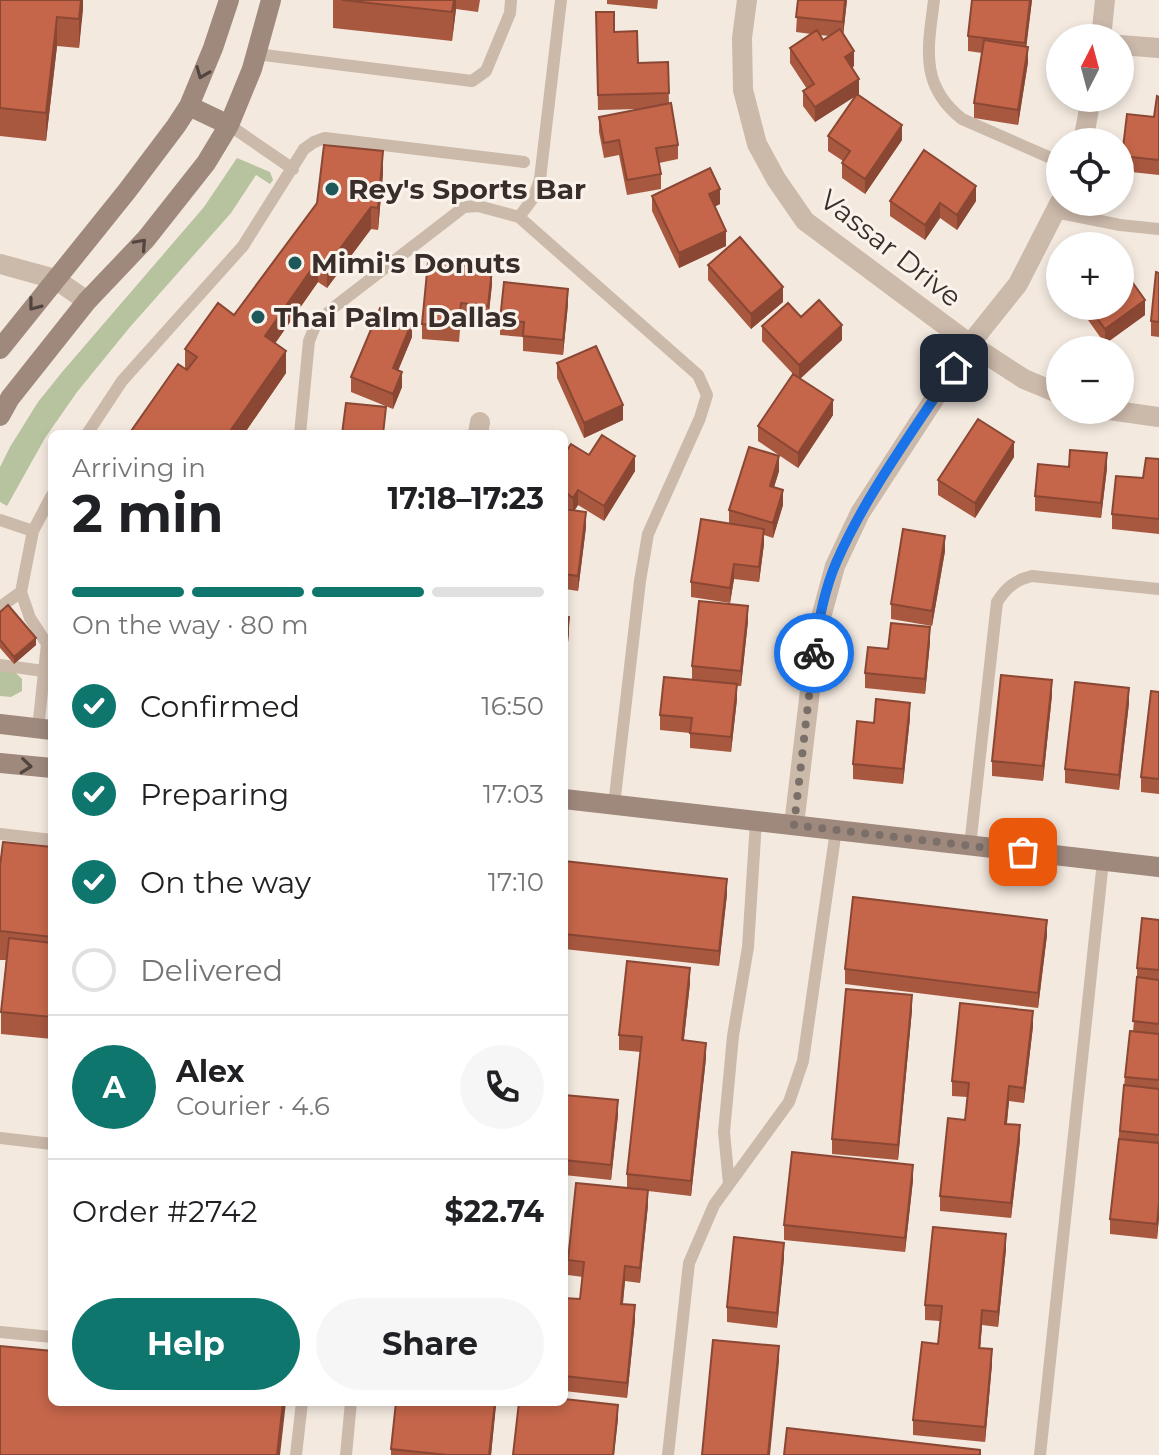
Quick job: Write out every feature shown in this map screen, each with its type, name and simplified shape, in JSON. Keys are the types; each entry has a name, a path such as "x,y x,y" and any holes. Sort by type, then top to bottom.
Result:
{"main road":[{"path":"0,349 127,191 189,106 229,0"},
{"path":"0,416 10,398 87,301 146,239 206,163 229,125 252,69 271,0"},
{"path":"189,106 229,125"},
{"path":"0,724 45,729"},
{"path":"0,763 48,768"},
{"path":"568,799 1159,867"}],"street":[{"name":"Vassar Drive","path":"747,0 742,38 743,90 757,144 805,221 970,344 1024,379 1046,388"},
{"path":"1102,24 1105,0"},
{"path":"1134,46 1159,48"},
{"path":"794,825 817,632 835,566 860,513 970,344 1018,284 1053,216"},
{"path":"0,264 55,279 87,301"},
{"path":"1134,414 1159,417"}],"lane":[{"path":"256,54 472,81 486,71 510,13 511,0"},
{"path":"519,217 534,197 540,179 561,0"},
{"path":"934,0 928,68 949,108 962,119 1046,156"},
{"path":"229,125 293,169"},
{"path":"90,430 122,381 243,246 304,149 314,142 325,138 524,162"},
{"path":"300,430 309,341 316,324 464,207 478,206 519,217 698,375 707,395 700,418 648,534 614,805"},
{"path":"1089,216 1120,225 1159,229"},
{"path":"48,503 33,531 21,592 30,618 48,641"},
{"path":"0,520 33,531"},
{"path":"970,846 997,602 1005,590 1017,579 1032,576 1159,589"},
{"path":"0,607 21,592"},
{"path":"45,729 43,671 48,652"},
{"path":"0,665 43,671"},
{"path":"729,1184 724,1132 733,1036 748,947 756,821"},
{"path":"668,1455 689,1263 714,1205 789,1102 803,1061 836,830"},
{"path":"0,834 48,840"},
{"path":"1040,1455 1103,861"},
{"path":"0,1138 48,1144"},
{"path":"0,1332 48,1337"},
{"path":"296,1455 302,1406"},
{"path":"346,1455 351,1406"}],"green space":[{"path":"237,158 270,172 273,180 270,184 256,175 231,213 130,327 48,430 7,506 0,502 0,467 38,402 204,207"},
{"path":"0,670 16,673 22,679 22,691 11,697 0,696"}],"building":[{"path":"0,0 81,0 79,19 57,17 46,113 0,108"},
{"path":"342,0 454,0 452,12"},
{"path":"798,0 845,0 843,22 796,17"},
{"path":"972,0 1030,0 1025,43 968,36"},
{"path":"596,12 614,12 614,32 637,31 638,63 668,62 669,93 598,95"},
{"path":"840,29 854,51 845,57 859,79 815,107 803,91 814,84 790,48 817,30 823,40"},
{"path":"984,40 1028,47 1018,110 974,103"},
{"path":"857,94 902,125 865,179 842,163 850,151 828,136"},
{"path":"1157,96 1159,160 1134,157 1134,128 1125,128 1127,114 1154,117"},
{"path":"671,103 678,145 656,148 661,174 627,180 619,140 604,143 599,117"},
{"path":"324,145 383,151 378,208 371,207 327,266 318,260 265,336 286,351 231,430 132,430 178,364 187,370 197,357 185,349 218,303 234,315 317,203"},
{"path":"924,150 976,186 957,215 940,203 925,225 890,201"},
{"path":"710,168 720,189 709,194 726,231 679,253 652,196"},
{"path":"740,237 783,287 751,314 708,265"},
{"path":"428,262 492,269 488,306 461,303 459,327 422,324"},
{"path":"1156,272 1159,273 1159,322 1151,321"},
{"path":"504,282 568,289 563,340 523,336 524,322 500,320"},
{"path":"1134,285 1145,300 1134,308"},
{"path":"819,300 842,325 799,365 762,326 788,303 801,317"},
{"path":"380,308 412,322 393,368 402,372 393,394 351,377"},
{"path":"1098,320 1117,320 1105,329"},
{"path":"596,346 623,405 584,423 557,363"},
{"path":"793,374 833,400 798,453 758,426"},
{"path":"346,403 386,407 383,430 343,430"},
{"path":"978,419 1014,442 975,503 938,480"},
{"path":"602,435 635,456 604,506 578,490 573,498 568,494 568,449 571,444 589,455"},
{"path":"749,447 779,456 770,486 783,490 773,523 729,510"},
{"path":"1070,450 1107,453 1101,503 1035,496 1038,464 1069,467"},
{"path":"1146,458 1159,459 1159,519 1112,514 1116,476 1143,478"},
{"path":"568,510 586,512 578,576 568,575"},
{"path":"701,519 764,529 759,567 734,564 730,588 691,582"},
{"path":"903,529 945,536 932,611 891,604"},
{"path":"699,601 748,606 741,671 692,666"},
{"path":"8,605 36,638 14,657 0,640 0,612"},
{"path":"891,623 930,627 925,679 865,673 868,647 888,649"},
{"path":"1001,675 1052,680 1043,766 992,761"},
{"path":"664,677 737,684 731,737 690,733 692,718 660,715"},
{"path":"1075,682 1129,688 1119,775 1065,769"},
{"path":"1151,691 1159,692 1159,779 1141,777"},
{"path":"876,699 910,703 903,769 853,764 857,721 874,723"},
{"path":"3,842 48,847 48,937 0,931"},
{"path":"568,861 727,879 719,951 568,934"},
{"path":"853,897 1047,920 1038,993 845,969"},
{"path":"1142,918 1159,920 1159,970 1137,968"},
{"path":"9,938 48,943 48,1017 1,1012"},
{"path":"627,961 690,968 682,1040 706,1043 691,1181 627,1174 642,1037 619,1035"},
{"path":"1137,977 1159,980 1159,1024 1133,1021"},
{"path":"846,989 912,995 898,1145 832,1139"},
{"path":"960,1003 1033,1011 1024,1088 1009,1086 1005,1124 1020,1125 1011,1203 940,1196 948,1118 965,1120 969,1083 952,1081"},
{"path":"1130,1031 1159,1034 1159,1080 1125,1077"},
{"path":"1124,1085 1159,1089 1159,1135 1120,1131"},
{"path":"568,1095 618,1100 611,1165 568,1160"},
{"path":"1119,1139 1159,1143 1157,1224 1110,1219"},
{"path":"792,1152 913,1165 905,1238 784,1225"},
{"path":"576,1183 648,1190 640,1268 625,1266 621,1304 635,1305 627,1383 568,1376 568,1298 580,1299 584,1262 568,1260"},
{"path":"933,1227 1006,1234 998,1312 982,1310 979,1348 992,1349 985,1427 913,1420 922,1342 938,1344 942,1306 925,1305"},
{"path":"734,1237 784,1243 777,1313 727,1307"},
{"path":"713,1340 779,1346 768,1455 702,1455"},
{"path":"0,1346 48,1351 48,1406 283,1406 277,1455 0,1455"},
{"path":"568,1399 618,1405 613,1455 513,1455 519,1406 568,1406"},
{"path":"396,1406 495,1406 489,1455 447,1455 391,1449"},
{"path":"787,1428 980,1450 980,1455 784,1455"}],"way so far":[{"path":"814,653 794,825 1023,852"}],"place":[{"name":"Rey's Sports Bar","path":"332,189"},
{"name":"Mimi's Donuts","path":"295,263"},
{"name":"Thai Palm Dallas","path":"258,317"}],"route":[{"path":"814,653 825,597 835,566 860,513 954,368"}]}
